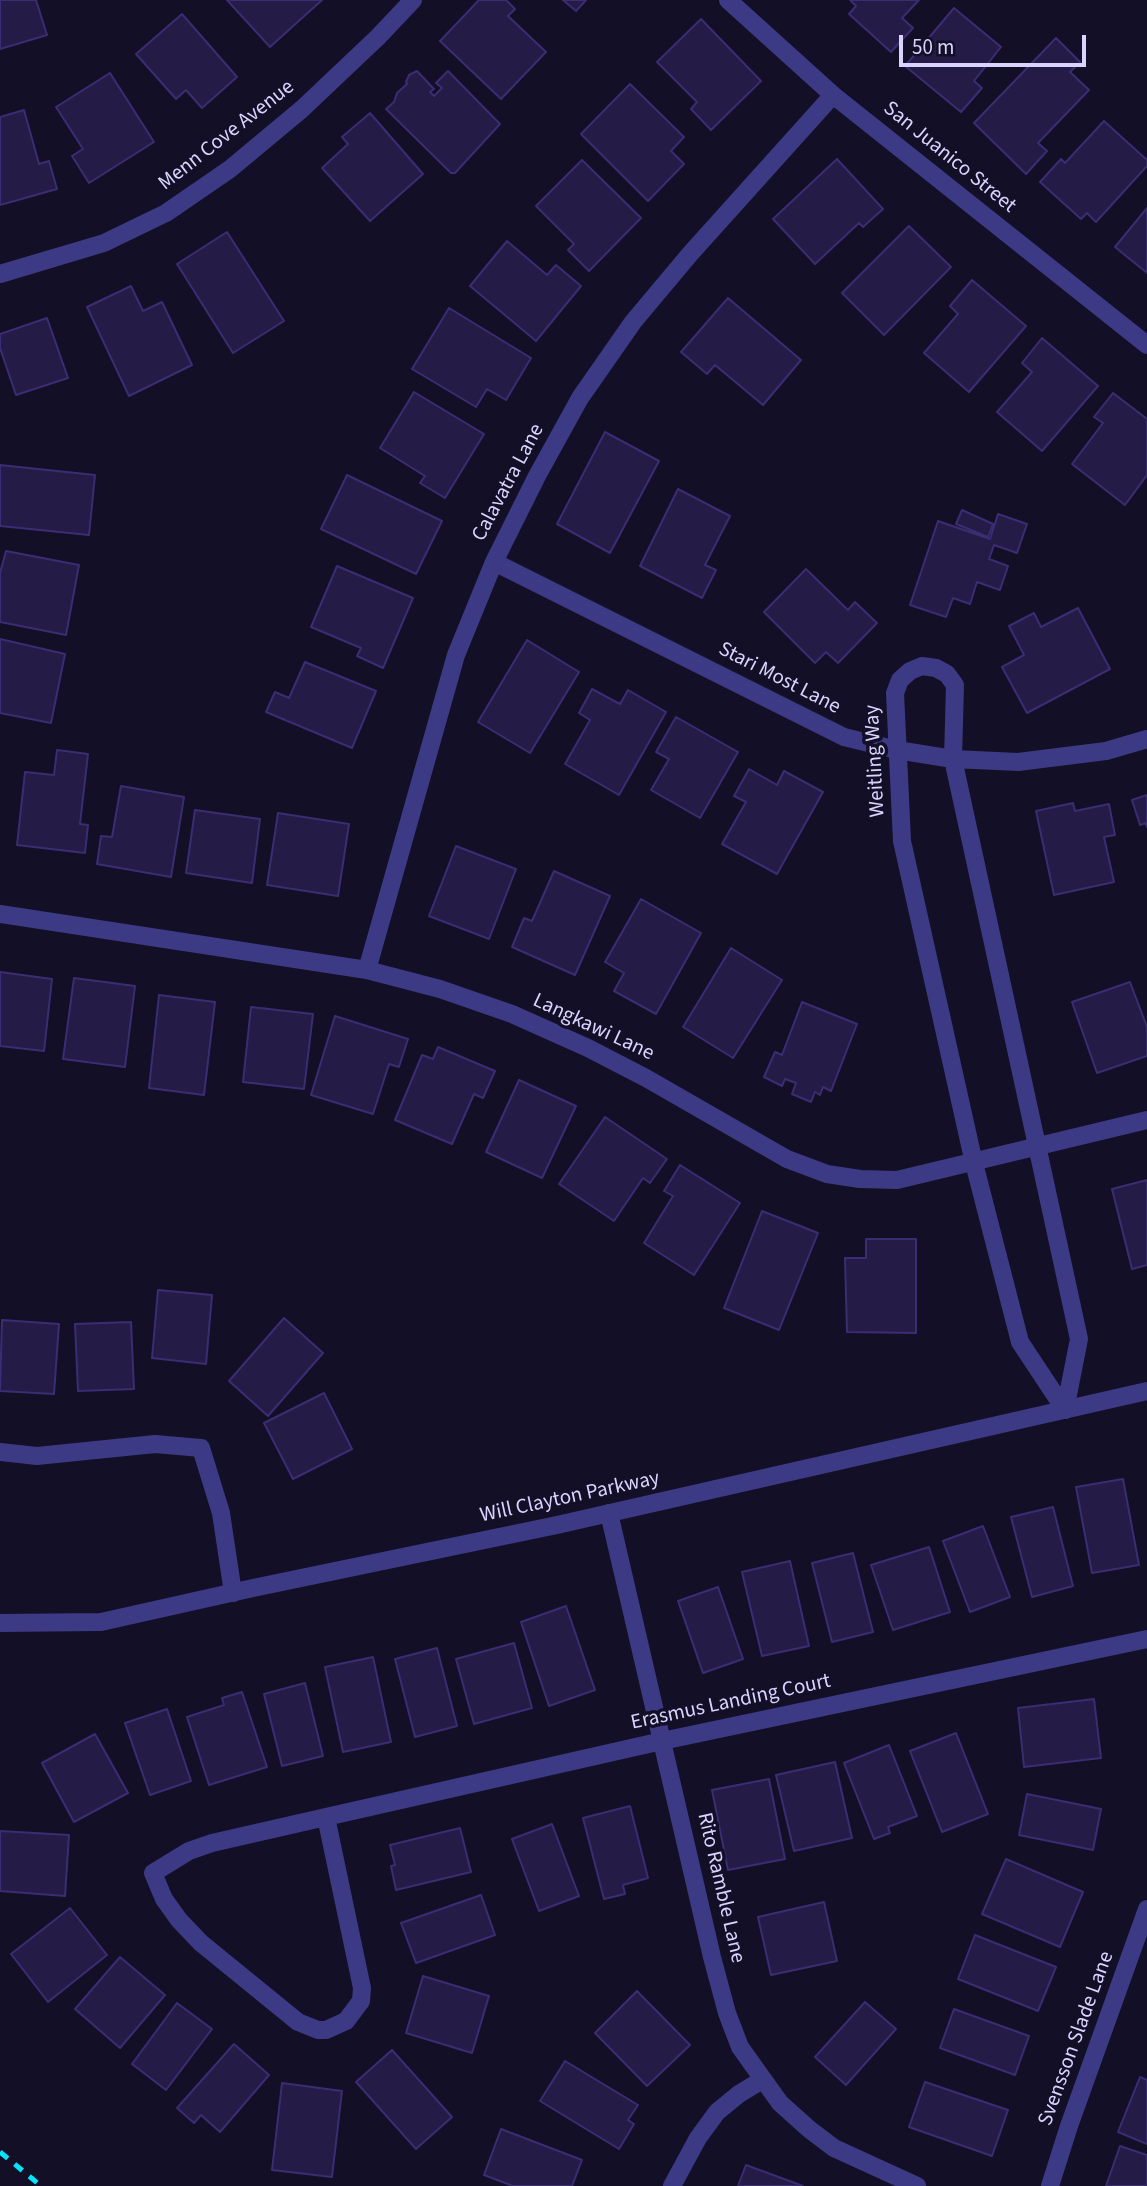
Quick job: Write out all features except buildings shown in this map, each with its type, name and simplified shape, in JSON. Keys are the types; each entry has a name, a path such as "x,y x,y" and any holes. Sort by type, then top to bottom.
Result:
{"street":[{"name":"Menn Cove Avenue","path":"0,274 104,243 166,213 230,169 302,109 378,37 412,0"},
{"name":"San Juanico Street","path":"728,0 833,94 1147,345"},
{"name":"Calavatra Lane","path":"367,970 456,655 494,562 537,476 580,398 633,322 833,94"},
{"name":"Stari Most Lane","path":"494,562 844,737 897,750 953,759 1018,762 1106,751 1147,738"},
{"name":"Weitling Way","path":"922,666 936,668 947,674 955,685 953,759 1079,1339 1065,1410 1020,1342 974,1163 902,841 895,693 900,680 909,671 922,666"},
{"name":"Langkawi Lane","path":"0,914 367,970 440,989 512,1014 575,1042 646,1078 787,1159 827,1174 859,1179 897,1180 1147,1120"},
{"name":"Will Clayton Parkway","path":"0,1623 101,1622 609,1513 1147,1391"},
{"path":"0,1452 37,1456 155,1444 201,1448 221,1513 233,1592"},
{"name":"Rito Ramble Lane","path":"609,1513 727,2013 740,2046 780,2103 834,2148 918,2186"},
{"name":"Erasmus Landing Court","path":"326,1817 362,1988 361,2001 346,2021 318,2030 298,2022 201,1943 178,1920 164,1899 153,1873 189,1851 212,1843 326,1817 662,1741 1147,1639"},
{"name":"Svensson Slade Lane","path":"1050,2186 1077,2102 1147,1909"},
{"path":"672,2186 698,2137 717,2112 738,2094 762,2080"}],"railway":[{"path":"0,2152 41,2186"}]}
